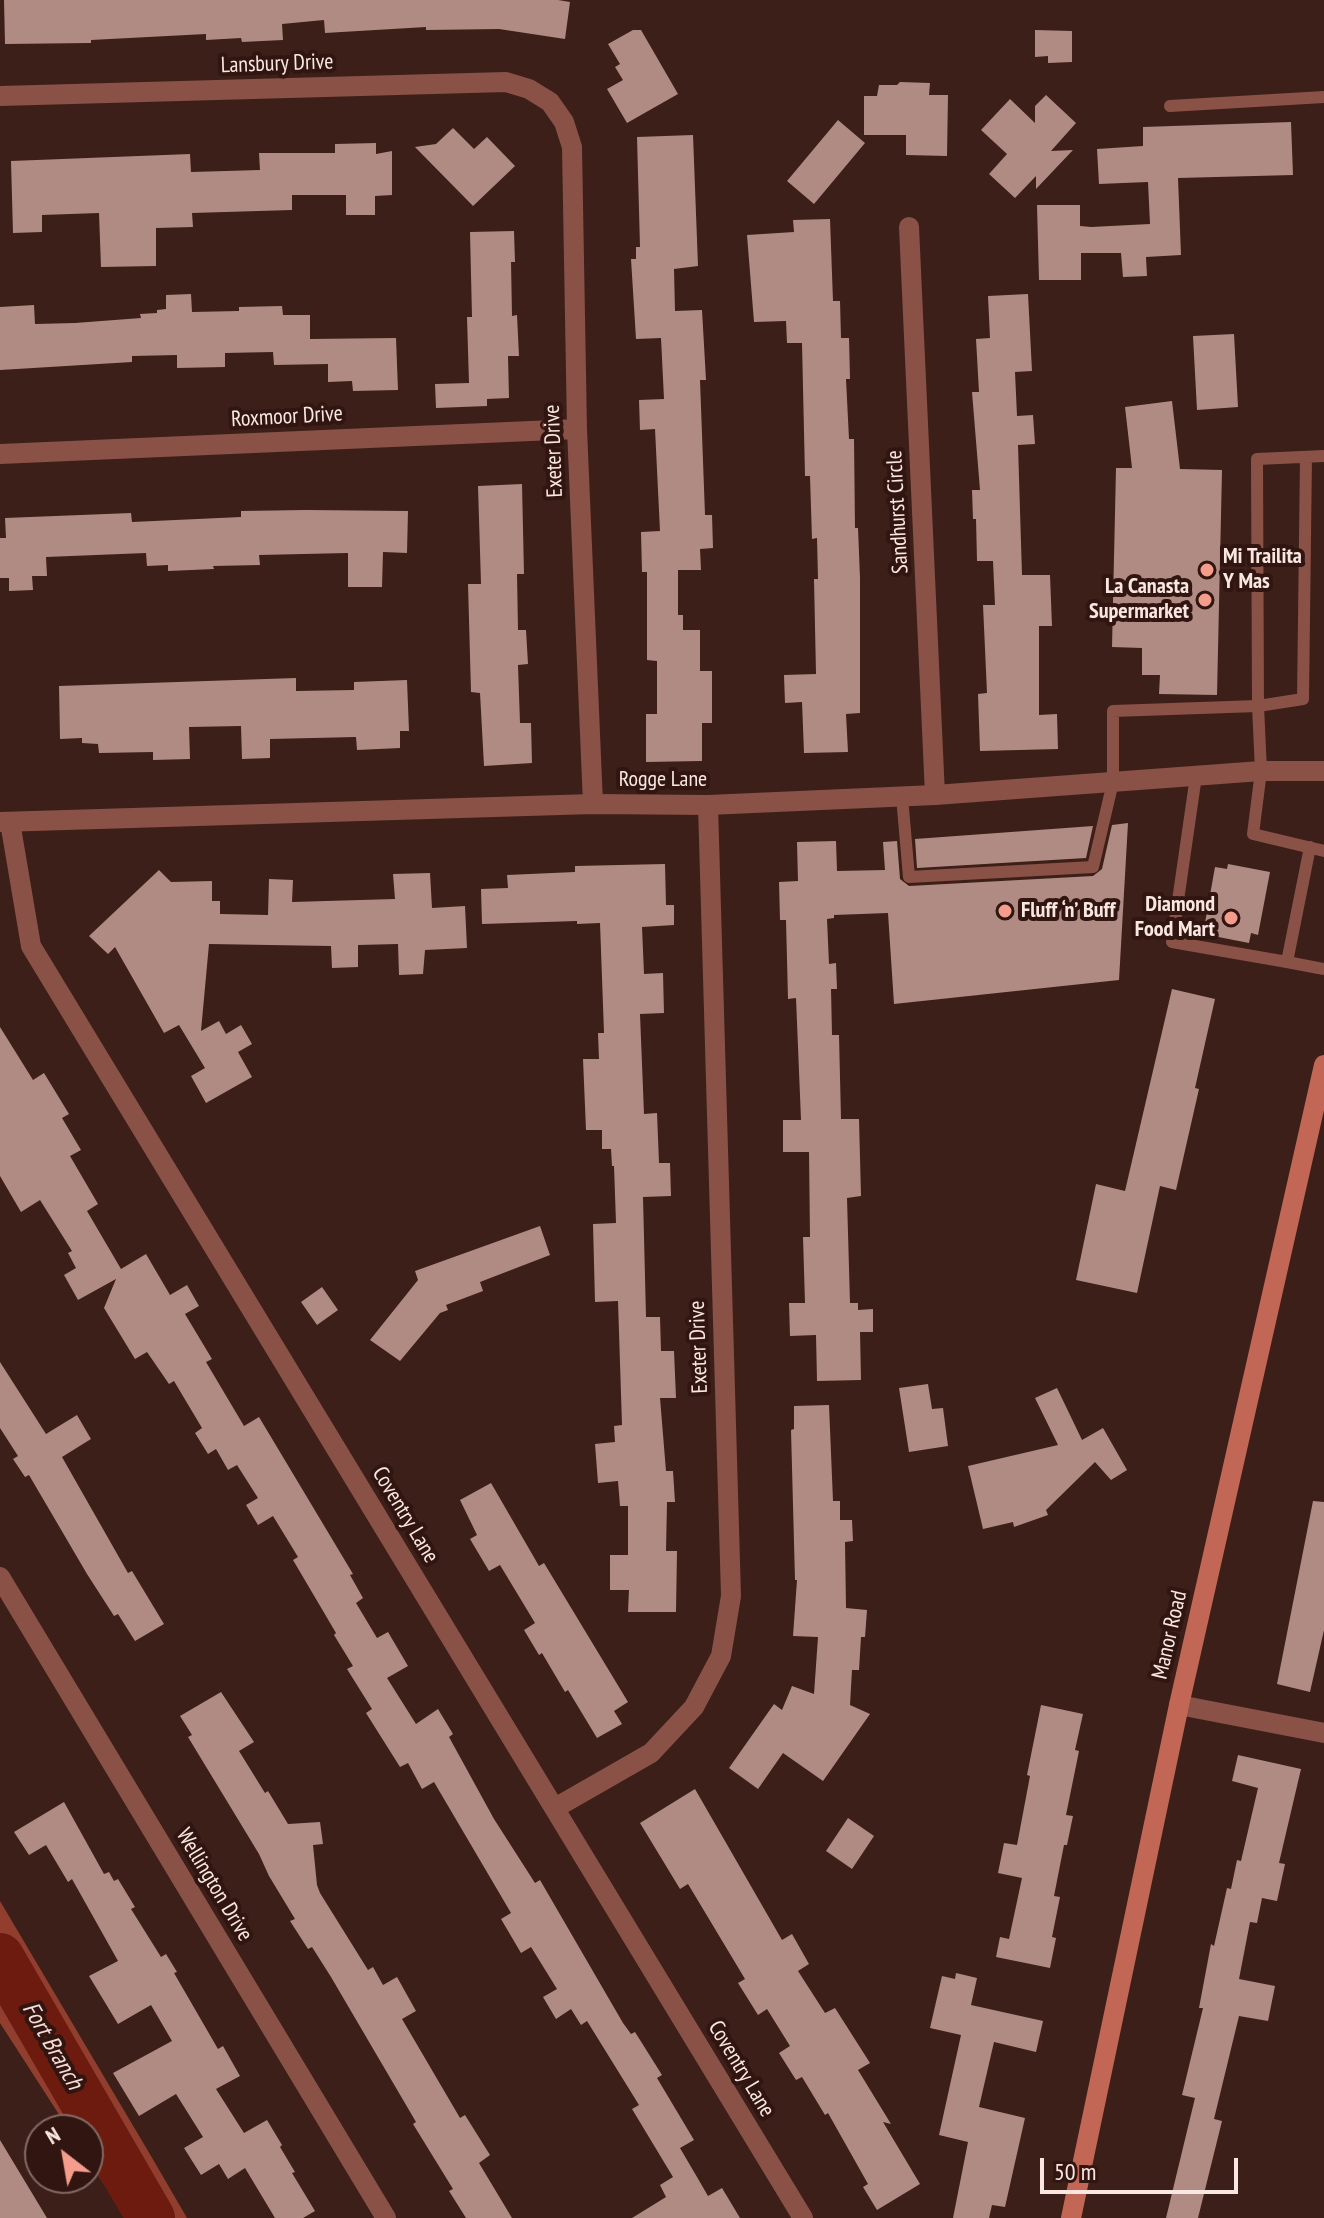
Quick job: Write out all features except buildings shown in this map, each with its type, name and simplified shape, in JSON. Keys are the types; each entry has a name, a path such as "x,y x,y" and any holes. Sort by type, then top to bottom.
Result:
{"main road":[{"name":"Manor Road","path":"1071,2218 1179,1705 1324,1065"}],"street":[{"name":"Lansbury Drive","path":"0,96 506,82 529,89 550,102"},
{"name":"Exeter Drive","path":"550,102 564,122 572,147 577,429 593,804"},
{"name":"Sandhurst Circle","path":"909,227 935,795"},
{"name":"Roxmoor Drive","path":"0,454 577,429"},
{"name":"Rogge Lane","path":"5,822 593,804 708,805 935,795 1261,771 1324,771"},
{"name":"Exeter Drive","path":"555,1808 651,1753 694,1707 721,1656 731,1596 708,805"},
{"name":"Coventry Lane","path":"5,822 31,946 803,2218"},
{"name":"Wellington Drive","path":"0,1577 386,2218"},
{"path":"1179,1705 1324,1733"}],"lane":[{"path":"1170,106 1324,97"},
{"path":"1324,456 1257,459 1261,771 1253,834 1324,851"},
{"path":"902,797 909,877 1093,867 1113,782 1113,711 1258,706 1303,699 1306,457"},
{"path":"1196,776 1172,942 1324,969"},
{"path":"1287,962 1310,847"}],"shaded area":[{"path":"0,1901 187,2218 125,2218 104,2185 104,2114 59,2114 0,2023"}],"waterway":[{"name":"Fort Branch","path":"0,1957 151,2218"}],"place":[{"name":"Mi Trailita Y Mas","path":"1207,570"},
{"name":"La Canasta Supermarket","path":"1205,600"},
{"name":"Fluff ‘n’ Buff","path":"1005,911"},
{"name":"Diamond Food Mart","path":"1231,918"}]}
